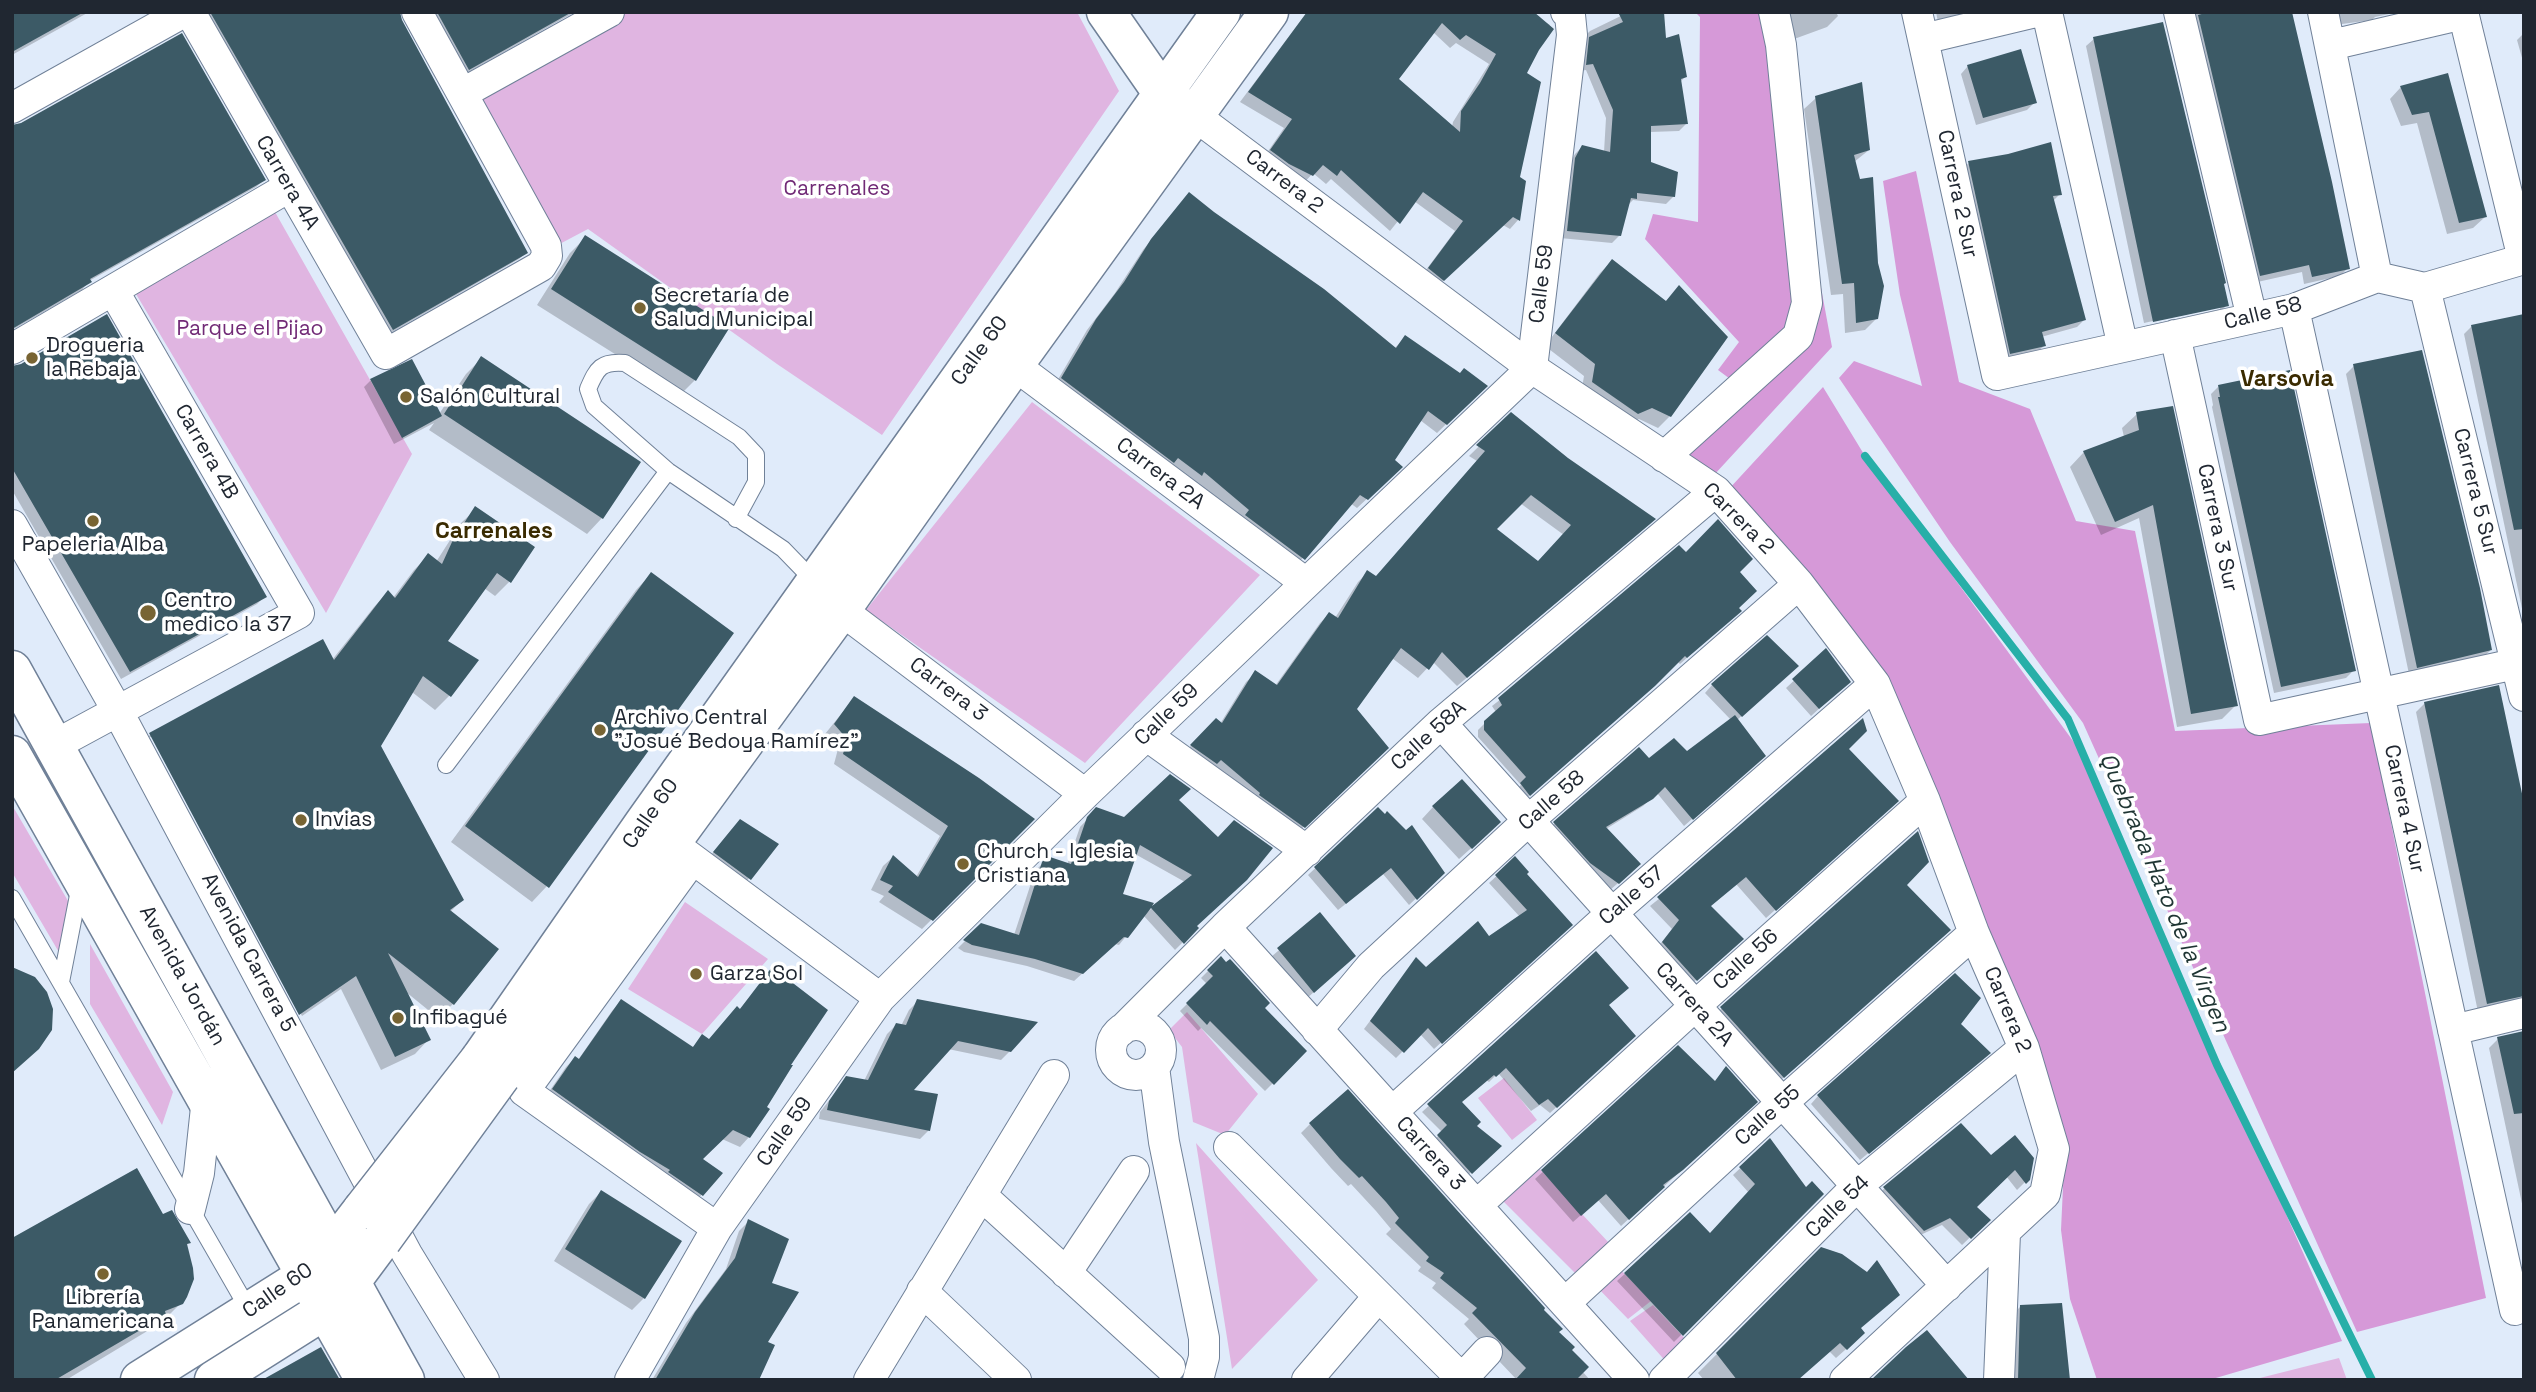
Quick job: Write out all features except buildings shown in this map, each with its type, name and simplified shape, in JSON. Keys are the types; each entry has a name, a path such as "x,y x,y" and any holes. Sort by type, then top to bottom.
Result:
{"main road":[{"name":"Carrera 2","path":"1107,12 1163,94 1195,116"},
{"name":"Calle 60","path":"502,1075 815,582 1221,12"},
{"name":"Calle 60","path":"140,1380 250,1312 372,1225 502,1075 682,851 841,610 1269,12"},
{"name":"Avenida Jordán","path":"12,670 55,745 338,1296"},
{"name":"Avenida Jordán","path":"13,758 207,1098 319,1262"},
{"name":"Calle 60","path":"214,1380 338,1296 372,1225"},
{"path":"338,1296 365,1380"},
{"path":"338,1296 405,1380"}],"street":[{"path":"15,101 184,12"},
{"name":"Carrera 4A","path":"190,12 386,354 541,266 547,256 546,246 463,93"},
{"path":"417,12 463,93 609,12"},
{"path":"1664,457 1798,336 1807,303 1781,45 1774,12"},
{"path":"1920,25 2036,12"},
{"path":"2047,12 2123,347"},
{"path":"2179,12 2252,318"},
{"path":"2323,12 2377,277 2425,288 2523,259 2464,13 2331,45"},
{"name":"Calle 59","path":"630,1380 717,1228 880,998 1146,735 1532,368 1572,35 1568,14"},
{"name":"Carrera 2 Sur","path":"1920,25 1997,375"},
{"name":"Carrera 2","path":"1195,116 1532,368 1716,491 1800,584 1875,684 1925,802 1974,933 2024,1048 2054,1149 2045,1194 1844,1380"},
{"path":"12,349 289,187"},
{"name":"Calle 58","path":"1997,375 2294,309 2377,277"},
{"name":"Carrera 5 Sur","path":"2425,288 2520,663 2524,696"},
{"name":"Carrera 4B","path":"113,290 299,613 117,710"},
{"name":"Carrera 4 Sur","path":"2294,309 2515,1310"},
{"name":"Carrera 3 Sur","path":"2175,335 2259,720 2379,693"},
{"name":"Carrera 2A","path":"1014,365 1306,583"},
{"name":"Calle 58A","path":"1121,1031 1441,723 1716,491"},
{"name":"Avenida Carrera 5","path":"12,526 117,710 407,1254 484,1380"},
{"name":"Carrera 3","path":"815,582 841,610 1085,794"},
{"name":"Calle 58","path":"1317,1030 1371,966 1529,820 1800,584"},
{"path":"2379,693 2520,663"},
{"name":"Calle 57","path":"1392,1112 1612,913 1875,684"},
{"path":"55,745 117,710"},
{"name":"Carrera 2A","path":"1441,723 1947,1286"},
{"path":"1146,735 1307,850"},
{"name":"Calle 56","path":"1476,1205 1925,802"},
{"path":"682,851 880,998"},
{"name":"Carrera 3","path":"1225,928 1634,1380"},
{"name":"Calle 55","path":"1565,1303 1782,1103 1974,933"},
{"path":"1152,1031 1136,1025 1121,1031 1112,1045 1114,1063 1141,1070 1159,1059 1161,1049 1152,1031 1157,996"},
{"path":"2453,1030 2524,1013"},
{"name":"Calle 54","path":"1664,1380 1857,1186 2024,1048"},
{"path":"1141,1070 1164,1142 1199,1306 1204,1338 1201,1368"},
{"path":"502,1075 717,1228"},
{"path":"869,1380 1054,1075"},
{"path":"190,1209 199,1173 207,1098"},
{"path":"1229,1147 1462,1379 1487,1352"},
{"path":"1066,1273 1134,1171"},
{"path":"981,1195 1170,1367"},
{"path":"1999,1380 2005,1233"},
{"path":"922,1292 1016,1380"},
{"path":"1307,1380 1378,1297"}],"lane":[{"path":"736,519 755,482 755,456 739,437 625,363 610,362 596,370 588,389 594,406 668,471 736,519 783,549 815,582"},
{"path":"446,765 668,471"},
{"path":"61,982 82,876"},
{"path":"12,898 250,1312"}],"green space":[{"name":"Carrenales","path":"622,12 1077,12 1119,91 882,435 777,364 588,229 554,247 471,93"},
{"name":"Parque el Pijao","path":"275,212 412,454 326,613 136,294"},
{"path":"1032,402 1260,575 1085,763 866,610"},
{"path":"12,805 71,906 67,966 12,872"},
{"name":"Garza Sol","path":"685,902 768,959 702,1034 628,989"},
{"path":"90,944 173,1092 162,1125 90,1004"},
{"path":"1187,1012 1258,1094 1225,1135 1193,1122 1182,1047 1169,1030"},
{"path":"1504,1078 1537,1120 1512,1140 1478,1098"},
{"path":"1196,1143 1318,1280 1232,1369"},
{"path":"1535,1164 1611,1245 1578,1276 1503,1201"},
{"path":"1614,1263 1651,1301 1628,1319 1593,1283"},
{"path":"1653,1305 1690,1344 1669,1365 1630,1321"},
{"path":"2339,1358 2347,1380 2252,1380"}],"shaded area":[{"path":"1695,12 1770,12 1832,347 1714,475 1684,455 1745,390 1718,370 1739,342 1645,239 1653,214 1698,222 1700,17"},
{"path":"1916,171 1959,382 2030,409 2076,521 2135,531 2175,731 2371,723 2486,1298 2357,1332 2083,723 1950,542 1839,378 1854,361 1922,386 1900,295 1883,181"},
{"path":"1823,387 1865,456 2084,756 2342,1341 2209,1380 2097,1380 2070,1299 2061,1230 2065,1144 1891,696 1728,490"}],"waterway":[{"name":"Quebrada Hato de la Virgen","path":"1865,456 2068,719 2217,1065 2372,1380"}],"place":[{"name":"Secretaría de Salud Municipal","path":"640,308"},
{"name":"Drogueria la Rebaja","path":"32,358"},
{"name":"Salón Cultural","path":"406,397"},
{"name":"Papeleria Alba","path":"93,521"},
{"name":"Centro medico la 37","path":"148,613"},
{"name":"Archivo Central \"Josué Bedoya Ramírez\"","path":"600,730"},
{"name":"Invias","path":"301,820"},
{"name":"Church - Iglesia Cristiana","path":"963,864"},
{"name":"Garza Sol","path":"696,974"},
{"name":"Infibagué","path":"398,1018"},
{"name":"Librería Panamericana","path":"103,1274"}],"district":[{"name":"Varsovia","path":"2287,380"},
{"name":"Carrenales","path":"494,532"}]}
